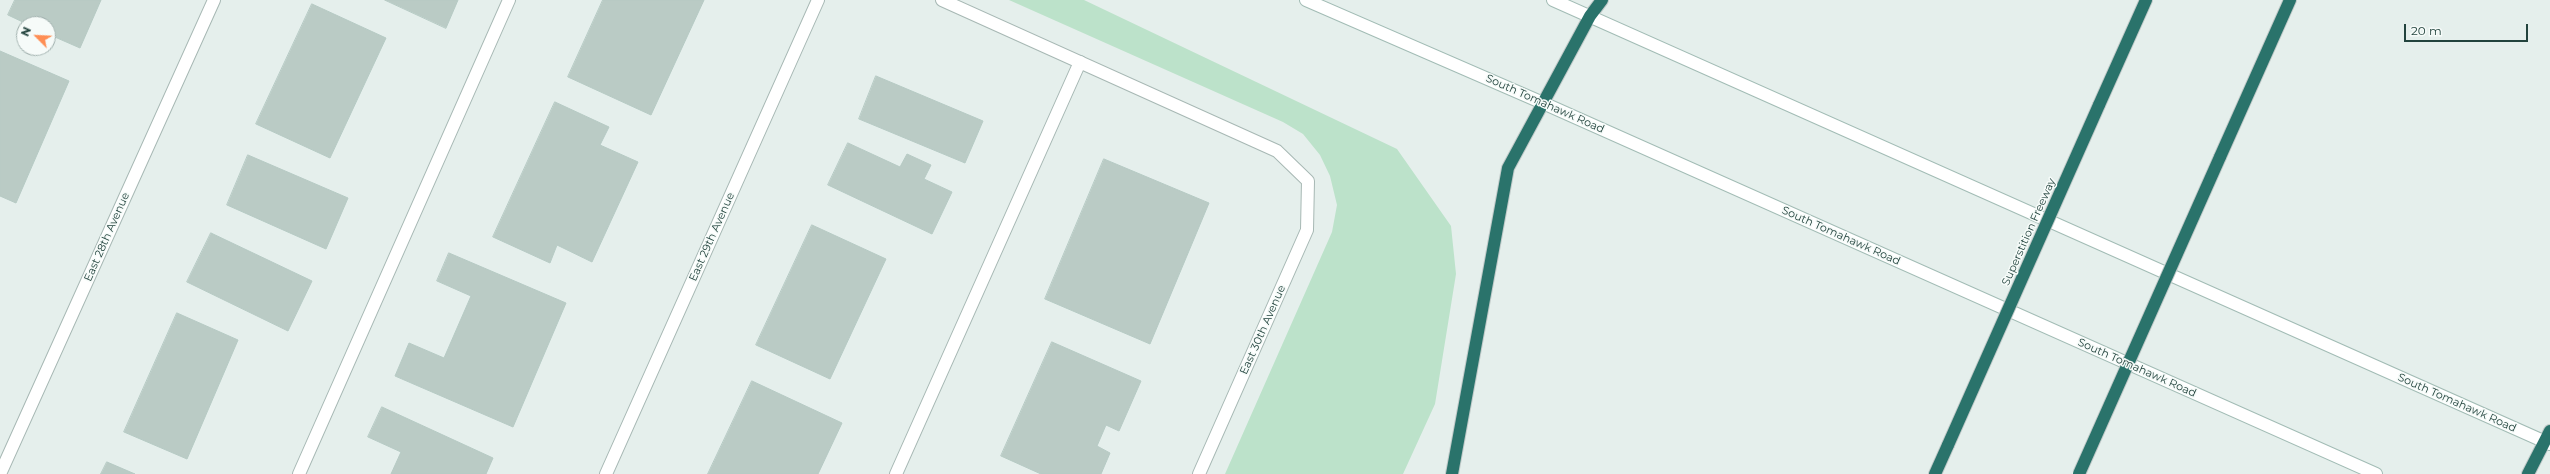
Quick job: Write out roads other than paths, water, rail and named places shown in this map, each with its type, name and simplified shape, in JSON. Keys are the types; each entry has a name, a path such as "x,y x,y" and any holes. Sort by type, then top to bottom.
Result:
{"highway":[{"path":"1452,474 1508,168 1590,16 1602,0"},
{"name":"Superstition Freeway","path":"1935,474 2146,0"},
{"path":"2080,474 2290,0"},
{"path":"2528,474 2548,439"}],"main road":[{"name":"East 28th Avenue","path":"0,474 214,0"},
{"path":"299,474 510,0"},
{"name":"East 29th Avenue","path":"606,474 818,0"},
{"path":"896,474 1080,62 942,0"},
{"name":"South Tomahawk Road","path":"1306,0 1543,103 2376,474"},
{"name":"South Tomahawk Road","path":"1553,0 2548,439"},
{"name":"East 30th Avenue","path":"1080,62 1277,151 1308,181 1307,230 1199,474"}]}
